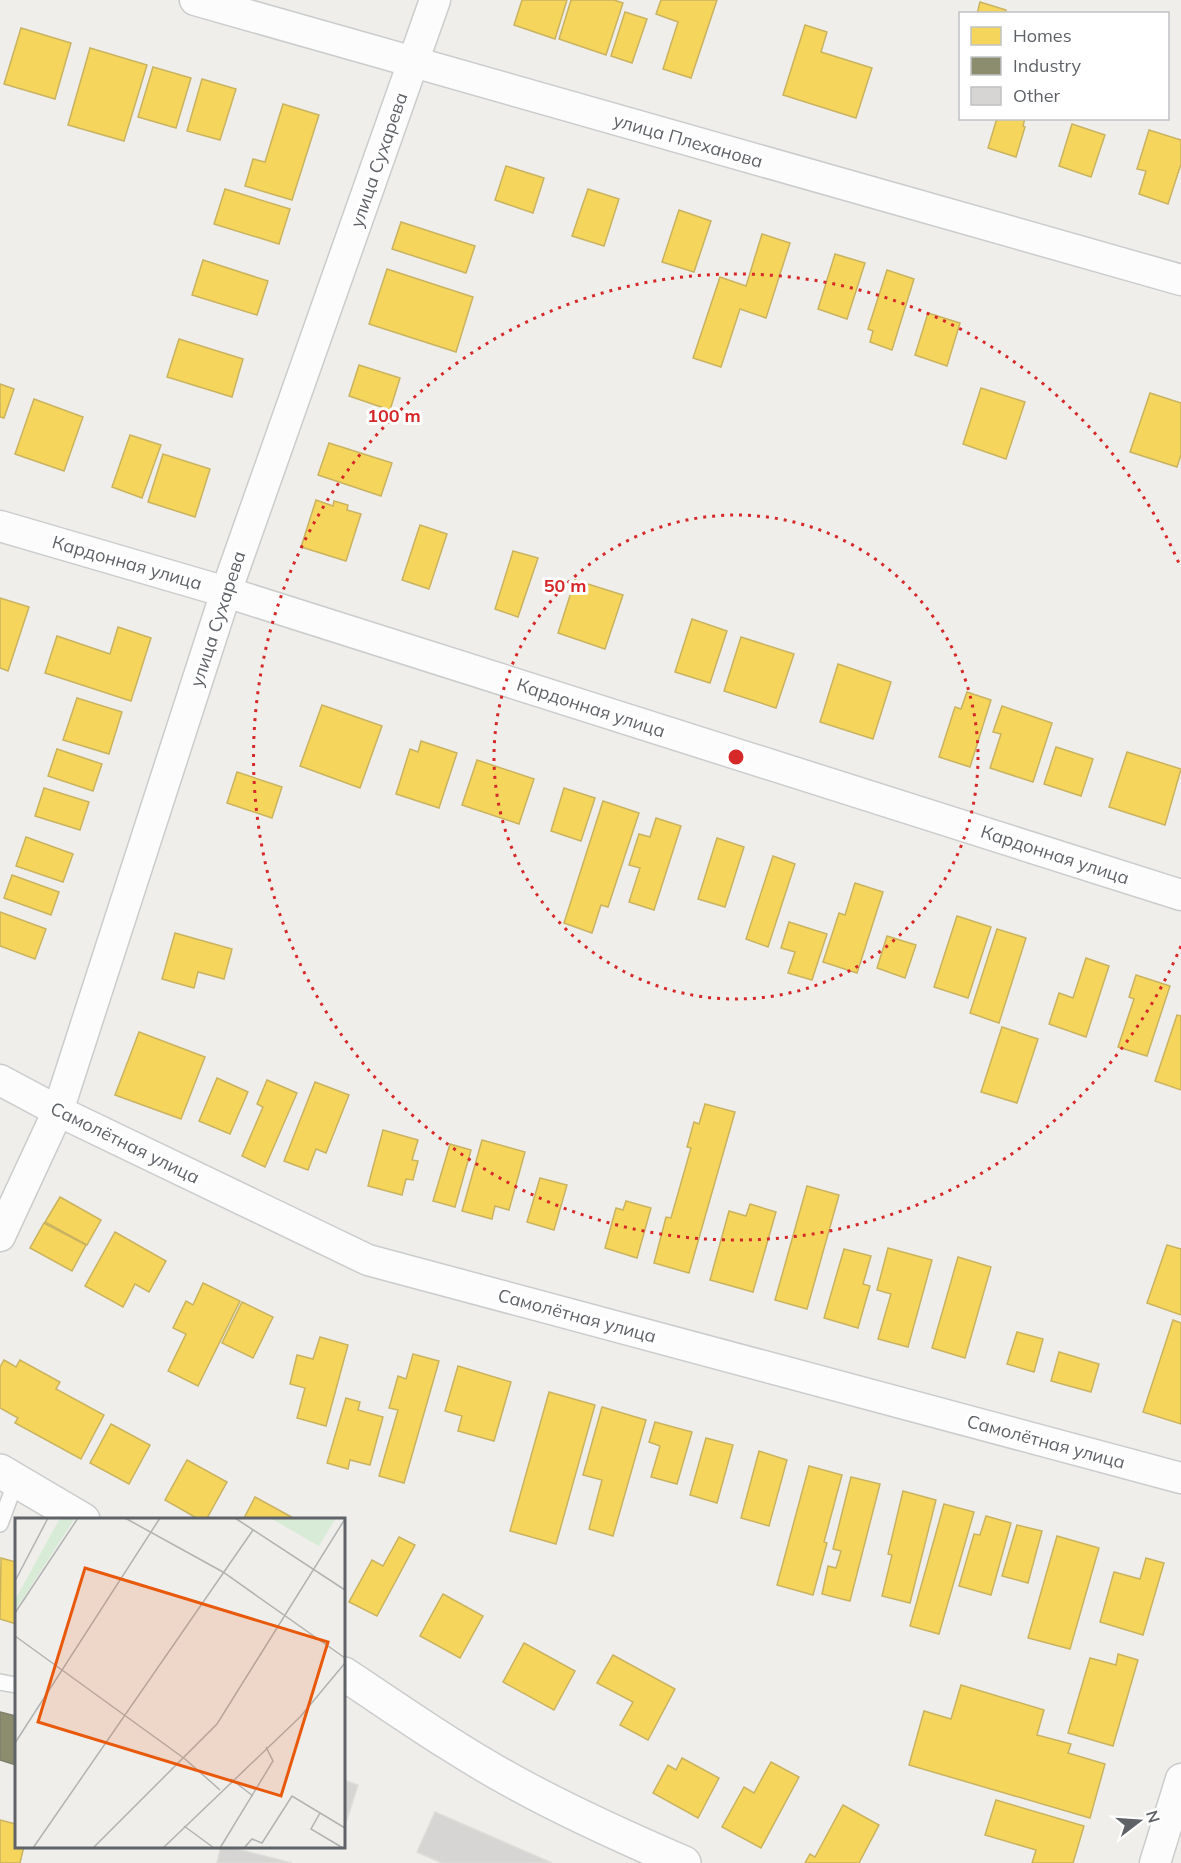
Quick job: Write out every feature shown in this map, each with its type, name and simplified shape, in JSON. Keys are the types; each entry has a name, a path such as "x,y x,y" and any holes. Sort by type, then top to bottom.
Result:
{"street":[{"name":"улица Плеханова","path":"195,0 1181,280"},
{"name":"улица Сухарева","path":"0,1236 58,1111 226,592 435,0"},
{"name":"Кардонная улица","path":"0,526 226,592 1181,895"},
{"name":"Самолётная улица","path":"0,1080 58,1111 368,1260 1181,1478"},
{"path":"8,1476 80,1518"},
{"path":"345,1675 446,1742 513,1782 599,1827 684,1863"},
{"path":"1155,1863 1181,1779"}],"lane":[{"path":"0,1524 8,1476"},
{"path":"0,1682 15,1685"}],"building: Homes":[{"path":"522,0 567,0 555,39 514,25"},
{"path":"571,0 614,0 623,3 606,55 559,39"},
{"path":"661,0 717,0 691,78 663,69 678,22 656,14"},
{"path":"980,2 1006,10 1006,12 978,12"},
{"path":"625,12 647,19 632,63 611,56"},
{"path":"805,25 827,32 821,52 872,68 856,118 783,95"},
{"path":"21,28 71,43 55,99 4,84"},
{"path":"90,48 147,65 124,141 68,125"},
{"path":"153,67 191,78 176,128 138,117"},
{"path":"202,79 236,89 220,140 187,131"},
{"path":"283,104 319,115 292,200 245,186 253,159 265,162"},
{"path":"996,120 1024,120 1023,126 1025,127 1016,157 988,148"},
{"path":"1072,124 1105,135 1091,177 1059,166"},
{"path":"1149,130 1181,140 1181,164 1168,204 1139,194 1146,171 1137,169"},
{"path":"506,166 544,178 533,213 495,200"},
{"path":"225,189 290,209 279,244 214,224"},
{"path":"588,189 619,199 604,246 572,236"},
{"path":"679,210 711,221 694,272 662,262"},
{"path":"401,222 475,246 466,273 392,249"},
{"path":"762,234 790,243 766,318 740,309 721,367 693,358 720,277 746,286"},
{"path":"835,254 865,263 847,319 818,309"},
{"path":"203,260 268,281 257,315 192,295"},
{"path":"387,269 473,297 456,352 369,324"},
{"path":"887,270 914,279 892,350 870,342 873,331 868,329"},
{"path":"928,313 960,323 947,366 915,355"},
{"path":"179,339 243,359 232,397 167,377"},
{"path":"359,365 400,378 390,410 349,396"},
{"path":"0,384 14,389 4,418 0,417"},
{"path":"981,388 1025,402 1006,459 963,444"},
{"path":"1150,393 1181,403 1181,455 1177,467 1130,452"},
{"path":"34,399 83,417 64,471 15,454"},
{"path":"130,435 161,445 142,498 112,487"},
{"path":"329,443 392,463 381,496 318,475"},
{"path":"163,454 210,469 195,517 148,502"},
{"path":"316,500 333,506 334,501 348,505 347,510 361,514 346,561 301,547"},
{"path":"420,525 447,534 429,589 402,580"},
{"path":"513,551 538,558 518,617 495,609"},
{"path":"575,580 623,595 605,649 558,633"},
{"path":"0,598 29,607 8,671 0,668"},
{"path":"692,619 727,631 710,683 675,672"},
{"path":"118,627 151,638 131,701 45,673 57,636 110,654"},
{"path":"741,637 794,654 776,708 724,691"},
{"path":"838,664 891,682 873,739 820,722"},
{"path":"967,692 991,700 970,767 939,757 955,707 961,709"},
{"path":"77,698 122,712 109,754 63,740"},
{"path":"322,705 382,726 360,788 300,766"},
{"path":"1002,706 1052,723 1033,782 990,768 1001,734 993,732"},
{"path":"421,741 457,753 439,808 396,794 410,749 418,752"},
{"path":"1056,747 1093,759 1081,796 1044,784"},
{"path":"57,749 102,764 93,791 48,776"},
{"path":"1127,752 1181,769 1165,825 1109,807"},
{"path":"477,760 534,779 519,824 462,805"},
{"path":"237,772 282,787 272,818 227,803"},
{"path":"44,788 89,802 80,830 35,816"},
{"path":"564,788 595,798 581,841 551,831"},
{"path":"603,801 639,813 608,907 601,905 592,933 564,923"},
{"path":"656,818 681,826 654,910 629,902 640,868 629,865 639,834 650,837"},
{"path":"26,837 73,854 63,882 16,866"},
{"path":"717,838 744,847 725,907 698,899"},
{"path":"773,856 795,864 768,947 746,939"},
{"path":"12,875 59,892 51,915 4,898"},
{"path":"855,883 883,892 857,973 823,962 839,913 845,915"},
{"path":"0,912 46,929 35,959 0,946"},
{"path":"957,916 991,927 968,998 934,987"},
{"path":"789,922 827,934 812,980 788,973 795,952 781,948"},
{"path":"997,929 1026,938 999,1023 970,1013"},
{"path":"175,933 232,949 224,979 198,972 194,988 162,979"},
{"path":"887,936 916,945 905,978 877,968"},
{"path":"1086,958 1109,966 1086,1037 1049,1024 1059,993 1073,998"},
{"path":"1136,975 1170,986 1147,1056 1118,1047 1134,999 1129,997"},
{"path":"1177,1015 1181,1016 1181,1090 1155,1081"},
{"path":"1002,1027 1038,1039 1017,1103 981,1092"},
{"path":"139,1032 205,1057 181,1119 115,1095"},
{"path":"217,1078 248,1092 230,1134 199,1121"},
{"path":"267,1080 297,1093 265,1167 242,1156 263,1107 257,1104"},
{"path":"315,1082 349,1095 326,1153 316,1149 308,1170 284,1161"},
{"path":"705,1104 735,1112 689,1273 654,1263 666,1217 671,1218 691,1148 687,1147 694,1122 699,1124"},
{"path":"383,1130 418,1140 412,1160 418,1161 413,1180 406,1179 402,1195 368,1186"},
{"path":"482,1140 525,1152 509,1210 495,1206 492,1219 462,1211"},
{"path":"450,1144 471,1150 455,1207 433,1201"},
{"path":"540,1178 567,1185 554,1230 527,1222"},
{"path":"807,1186 839,1195 807,1309 775,1300"},
{"path":"60,1197 101,1220 87,1245 45,1222"},
{"path":"626,1201 651,1208 637,1258 605,1248 616,1208 623,1210"},
{"path":"750,1204 776,1212 753,1292 710,1280 729,1211 746,1216"},
{"path":"44,1223 86,1245 72,1271 30,1248"},
{"path":"115,1232 166,1261 149,1292 135,1284 123,1307 85,1286"},
{"path":"1167,1245 1181,1249 1181,1315 1147,1303"},
{"path":"888,1248 932,1260 908,1347 878,1339 891,1294 877,1290"},
{"path":"844,1249 871,1256 863,1284 870,1286 858,1328 824,1318"},
{"path":"958,1257 991,1267 965,1358 932,1348"},
{"path":"203,1283 240,1301 198,1386 168,1371 186,1334 173,1328 186,1301 193,1305"},
{"path":"242,1302 273,1317 253,1358 222,1343"},
{"path":"1173,1320 1181,1323 1181,1424 1143,1412"},
{"path":"1017,1332 1043,1339 1034,1372 1007,1364"},
{"path":"320,1337 348,1345 326,1426 297,1418 305,1388 290,1384 297,1355 313,1359"},
{"path":"1059,1352 1099,1364 1091,1392 1051,1381"},
{"path":"413,1354 439,1361 404,1483 379,1476 398,1410 389,1408 398,1376 406,1379"},
{"path":"4,1360 16,1367 20,1360 60,1382 56,1389 104,1415 81,1459 15,1423 18,1418 0,1408 0,1367"},
{"path":"458,1366 511,1382 494,1441 458,1431 462,1416 445,1411"},
{"path":"549,1392 595,1405 556,1544 510,1531"},
{"path":"346,1398 360,1402 358,1410 383,1417 370,1465 350,1460 348,1469 327,1463"},
{"path":"602,1407 646,1420 613,1536 589,1529 602,1480 583,1475"},
{"path":"655,1422 692,1432 677,1484 651,1477 660,1446 649,1442"},
{"path":"111,1424 150,1445 129,1484 90,1463"},
{"path":"706,1438 733,1445 717,1503 690,1495"},
{"path":"759,1451 787,1460 769,1526 741,1518"},
{"path":"187,1460 227,1482 207,1518 196,1518 165,1500"},
{"path":"809,1466 842,1475 813,1595 777,1585"},
{"path":"851,1477 880,1484 850,1601 822,1594 828,1566 836,1568 841,1551 833,1549"},
{"path":"903,1491 936,1500 910,1603 882,1596 892,1555 888,1554"},
{"path":"255,1497 293,1518 244,1518"},
{"path":"944,1504 974,1512 939,1634 910,1626"},
{"path":"986,1516 1011,1523 991,1595 959,1586 974,1534 980,1535"},
{"path":"1017,1525 1042,1531 1028,1583 1002,1576"},
{"path":"1057,1536 1099,1548 1070,1649 1028,1638"},
{"path":"399,1537 415,1545 377,1616 349,1602 372,1560 383,1566"},
{"path":"1,1558 15,1562 15,1624 0,1619"},
{"path":"1146,1558 1164,1563 1143,1635 1100,1622 1114,1572 1140,1579"},
{"path":"443,1594 483,1616 460,1658 420,1636"},
{"path":"524,1643 575,1671 554,1710 503,1682"},
{"path":"1118,1654 1138,1660 1113,1746 1068,1733 1090,1658 1116,1665"},
{"path":"613,1655 675,1689 648,1740 620,1725 633,1702 597,1683"},
{"path":"961,1685 1044,1710 1037,1735 1071,1744 1068,1753 1105,1764 1090,1818 909,1765 924,1711 951,1719"},
{"path":"682,1758 719,1778 698,1818 653,1793 668,1765 676,1770"},
{"path":"771,1762 799,1777 761,1848 722,1827 744,1787 754,1793"},
{"path":"996,1800 1084,1826 1073,1863 1032,1863 1036,1850 985,1835"},
{"path":"843,1805 879,1825 859,1863 805,1863 810,1854 815,1857"},
{"path":"0,1820 15,1824 15,1848 24,1848 20,1863 0,1863"}],"building: Industry":[{"path":"0,1712 15,1716 15,1765 0,1760"}],"building: Other":[{"path":"345,1780 358,1785 345,1826"},
{"path":"435,1812 552,1863 442,1863 417,1852"},
{"path":"221,1848 234,1848 292,1863 217,1863"}]}
